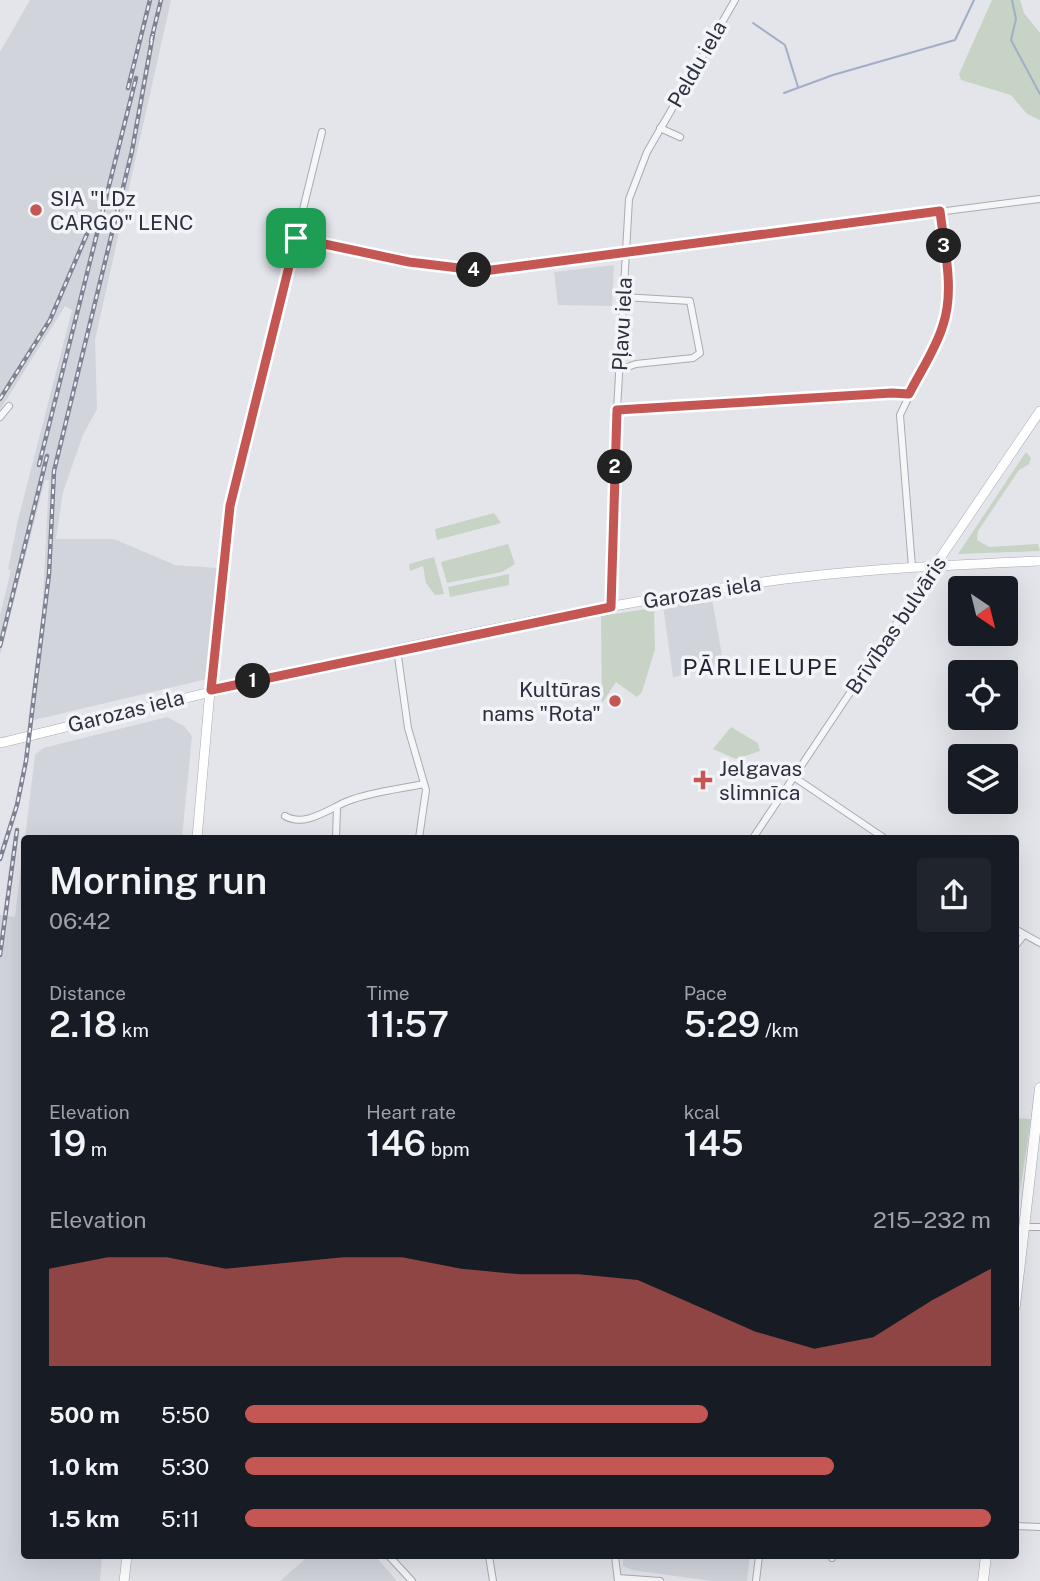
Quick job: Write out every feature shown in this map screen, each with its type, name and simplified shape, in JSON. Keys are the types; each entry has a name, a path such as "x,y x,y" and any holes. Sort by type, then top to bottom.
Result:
{"main road":[{"name":"Brīvības bulvāris","path":"934,567 1040,411"},
{"name":"Garozas iela","path":"0,743 211,690 397,649 611,607 770,581 912,567 1040,561"},
{"path":"197,835 211,690"},
{"path":"1019,1271 1040,1088"},
{"path":"124,1581 127,1559"},
{"path":"983,1581 986,1559"}],"street":[{"name":"Peldu iela","path":"625,252 632,188 660,128 735,0"},
{"name":"Peldu iela","path":"660,128 680,137"},
{"path":"211,690 230,506 322,132"},
{"path":"296,238 409,262 484,271 1040,199"},
{"path":"912,567 900,421 901,410 943,326 947,280 940,211"},
{"name":"Pļavu iela","path":"611,607 625,252"},
{"path":"619,369 636,364 693,358 700,353 690,301 623,297"},
{"path":"617,410 909,394"},
{"path":"0,417 9,406"},
{"name":"Brīvības bulvāris","path":"755,835 934,567"},
{"path":"397,649 407,724 426,796 420,835"},
{"path":"794,777 880,835"},
{"path":"285,816 302,819 337,808 345,802 424,784"},
{"path":"336,835 337,808"},
{"path":"1019,932 1040,943"},
{"path":"1019,941 1024,935"},
{"path":"1024,1227 1040,1227"},
{"path":"1019,1526 1040,1527"},
{"path":"392,1559 412,1581"},
{"path":"489,1559 493,1581"},
{"path":"615,1559 618,1579 660,1581"},
{"path":"755,1581 759,1559"}],"shaded area":[{"path":"30,0 171,0 95,340 97,409 83,435 63,492 56,539 114,539 175,565 217,568 207,679 34,720 28,720 42,616 49,480 45,480 0,655 0,615 11,570 8,569 18,520 72,310 65,306 0,410 0,52"},
{"path":"614,265 612,306 558,305 554,272"},
{"path":"712,599 724,667 673,677 663,606"},
{"path":"167,717 184,726 192,736 182,835 25,835 35,755 43,748"},
{"path":"21,865 21,1559 102,1559 100,1581 0,1581 0,915 15,917"},
{"path":"378,1559 397,1581 280,1581 304,1560"},
{"path":"623,1559 750,1559 747,1581 711,1581 632,1570 623,1566"}],"green space":[{"path":"992,0 1020,0 1024,13 1040,33 1040,120 1027,114 1011,95 961,80 959,74"},
{"path":"1026,452 1031,458 1029,464 1019,470 978,531 977,540 989,547 1038,544 1040,551 958,554"},
{"path":"494,513 501,523 437,540 435,529"},
{"path":"508,544 515,564 502,572 447,583 441,562"},
{"path":"434,557 444,594 435,595 426,583 423,566 410,571 409,564"},
{"path":"509,574 509,585 450,597 448,587"},
{"path":"654,608 655,649 642,692 637,697 616,682 602,703 601,616"},
{"path":"731,727 758,743 760,751 736,759 713,749"},
{"path":"1019,1118 1031,1119 1019,1196"}],"waterway":[{"path":"784,93 833,75 955,40 974,0"},
{"path":"1012,0 1016,19 1011,40 1040,94"},
{"path":"753,23 785,45 798,87"}],"railway":[{"path":"128,88 150,0"},
{"path":"151,41 161,0"},
{"path":"0,859 17,805 26,761 49,574 54,471 132,151 153,34"},
{"path":"39,465 136,78"},
{"path":"0,399 50,320 90,227"},
{"path":"0,646 47,456"},
{"path":"0,955 17,830"}],"place":[{"name":"SIA \"LDz CARGO\" LENC","path":"36,210"},
{"name":"Kultūras nams \"Rota\"","path":"615,701"},
{"name":"Jelgavas slimnīca","path":"703,780"}],"district":[{"name":"PĀRLIELUPE","path":"761,666"}],"route":[{"path":"940,211 948,291 943,326 909,394 831,396 617,410 611,607 397,649 211,690 230,506 296,238 409,262 484,271 940,211"}]}
